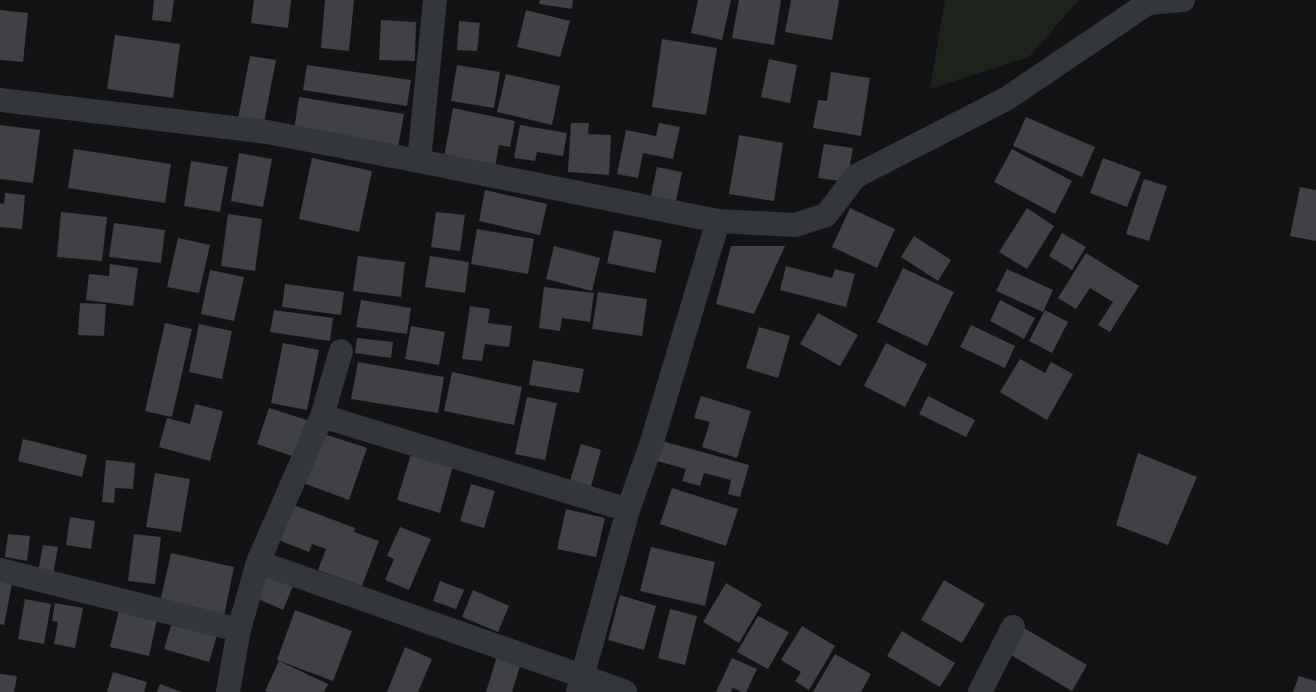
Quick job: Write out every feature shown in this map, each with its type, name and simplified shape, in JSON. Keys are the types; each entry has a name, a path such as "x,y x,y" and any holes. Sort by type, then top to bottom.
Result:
{"street":[{"path":"419,161 435,0"},
{"path":"0,100 267,132 718,221 795,225 826,215 856,176 1006,99 1148,3 1184,0"},
{"path":"580,684 628,510 651,445 718,221"},
{"path":"228,692 239,630 258,562 322,416 341,351"},
{"path":"322,416 628,510"},
{"path":"258,562 580,684 625,692"},
{"path":"0,570 239,630"},
{"path":"980,692 1013,627"}],"shaded area":[{"path":"945,0 1079,0 1029,57 930,89"}],"building":[{"path":"154,0 174,0 171,22 152,20"},
{"path":"254,0 291,0 288,28 251,23"},
{"path":"325,0 354,0 349,51 321,48"},
{"path":"540,0 573,0 572,9 539,4"},
{"path":"698,0 731,0 722,40 691,33"},
{"path":"739,0 781,0 774,45 732,38"},
{"path":"791,0 839,0 832,40 785,32"},
{"path":"0,10 28,13 23,62 0,60"},
{"path":"526,10 570,21 560,57 517,47"},
{"path":"381,20 416,22 415,61 379,60"},
{"path":"459,21 480,23 477,51 457,50"},
{"path":"115,35 180,44 173,98 107,89"},
{"path":"662,39 717,48 706,115 652,107"},
{"path":"250,56 276,60 263,128 237,124"},
{"path":"769,59 797,65 790,103 761,97"},
{"path":"307,65 411,80 407,106 303,90"},
{"path":"457,65 500,72 494,108 451,101"},
{"path":"831,72 870,78 861,136 813,128 818,100 827,101"},
{"path":"506,74 560,86 552,125 497,112"},
{"path":"299,97 404,114 398,147 294,130"},
{"path":"453,108 515,121 510,147 499,145 495,167 444,157"},
{"path":"1026,117 1095,147 1082,177 1013,146"},
{"path":"571,123 589,123 588,134 611,135 609,175 568,172"},
{"path":"659,123 680,127 673,159 643,153 638,178 617,174 626,130 656,136"},
{"path":"0,125 40,130 33,183 0,179"},
{"path":"520,125 567,133 563,156 537,152 535,161 514,158"},
{"path":"739,135 783,143 774,201 729,194"},
{"path":"824,144 853,148 847,182 818,178"},
{"path":"74,149 171,164 165,203 68,188"},
{"path":"1012,149 1072,181 1055,214 994,182"},
{"path":"239,153 272,159 263,207 231,201"},
{"path":"312,158 372,171 359,232 299,219"},
{"path":"1103,158 1141,172 1127,207 1090,193"},
{"path":"191,161 228,167 220,212 184,206"},
{"path":"657,167 682,172 675,205 650,200"},
{"path":"1144,179 1167,186 1149,241 1126,234"},
{"path":"1300,187 1316,190 1316,241 1290,236"},
{"path":"485,190 547,204 540,235 479,221"},
{"path":"5,193 25,195 22,229 0,227 0,203 4,204"},
{"path":"850,208 895,229 877,268 832,247"},
{"path":"1027,208 1054,226 1027,269 999,252"},
{"path":"61,212 107,217 102,261 57,257"},
{"path":"436,212 465,215 460,251 431,247"},
{"path":"228,214 262,219 255,271 221,266"},
{"path":"114,223 165,230 161,263 109,257"},
{"path":"477,229 534,239 528,274 471,264"},
{"path":"614,230 662,240 655,273 607,263"},
{"path":"1062,233 1086,247 1072,270 1049,256"},
{"path":"914,236 951,260 938,281 901,257"},
{"path":"178,238 210,245 199,293 167,287"},
{"path":"554,246 600,258 592,291 546,279"},
{"path":"731,246 785,246 754,314 716,304"},
{"path":"1086,253 1139,286 1110,332 1098,325 1113,302 1090,288 1076,309 1058,298"},
{"path":"358,256 405,262 401,297 353,291"},
{"path":"430,256 469,262 465,293 425,287"},
{"path":"110,264 138,268 133,306 86,300 89,274 109,276"},
{"path":"786,266 832,278 835,269 855,274 846,307 780,290"},
{"path":"903,268 954,292 927,346 877,322"},
{"path":"1007,269 1053,290 1043,312 996,291"},
{"path":"210,270 244,277 234,321 201,314"},
{"path":"285,284 344,292 341,315 282,307"},
{"path":"544,287 594,293 590,322 562,318 560,331 539,328"},
{"path":"598,292 647,299 642,336 592,329"},
{"path":"361,300 411,308 407,334 356,327"},
{"path":"1000,300 1035,318 1024,339 990,321"},
{"path":"80,303 106,304 104,336 78,335"},
{"path":"470,306 490,309 488,323 512,326 509,347 485,344 482,361 462,359"},
{"path":"274,310 333,318 330,341 270,332"},
{"path":"1045,310 1068,322 1052,353 1029,341"},
{"path":"818,313 858,335 840,366 800,344"},
{"path":"165,323 192,329 172,417 145,411"},
{"path":"199,324 232,331 222,379 189,372"},
{"path":"971,325 1015,346 1005,368 960,347"},
{"path":"411,326 445,332 439,365 405,359"},
{"path":"759,327 790,336 778,378 746,368"},
{"path":"357,338 393,342 391,358 355,353"},
{"path":"283,343 319,350 307,410 271,403"},
{"path":"886,343 927,364 905,407 864,386"},
{"path":"1020,359 1045,373 1051,362 1073,374 1047,420 1000,392"},
{"path":"533,360 584,369 579,393 529,385"},
{"path":"358,362 444,377 438,413 351,399"},
{"path":"452,372 522,387 514,425 444,411"},
{"path":"701,396 751,411 737,458 702,447 710,422 694,418"},
{"path":"928,396 975,420 966,437 919,414"},
{"path":"527,397 557,403 545,460 515,454"},
{"path":"195,404 223,411 210,461 159,447 167,418 190,424"},
{"path":"269,408 307,420 295,457 257,444"},
{"path":"321,433 367,448 349,500 303,483"},
{"path":"23,439 87,455 82,477 18,461"},
{"path":"662,441 749,465 740,497 728,494 731,480 704,473 700,486 682,481 686,469 657,461"},
{"path":"581,444 601,450 590,490 569,484"},
{"path":"1138,453 1197,477 1168,545 1116,525"},
{"path":"411,454 453,466 440,513 397,500"},
{"path":"106,460 135,463 133,489 115,488 114,503 102,502"},
{"path":"155,473 190,479 181,532 146,527"},
{"path":"471,484 495,491 484,528 460,521"},
{"path":"672,488 738,509 726,546 660,524"},
{"path":"291,504 355,528 354,532 379,541 362,586 318,570 326,549 312,544 309,552 278,540"},
{"path":"566,509 605,518 596,557 557,549"},
{"path":"70,517 95,521 91,549 66,545"},
{"path":"400,527 431,539 409,590 385,580 394,559 387,556"},
{"path":"8,534 30,536 27,561 5,557"},
{"path":"134,534 161,537 155,584 128,581"},
{"path":"43,545 58,547 53,575 38,572"},
{"path":"651,547 715,562 705,606 640,591"},
{"path":"171,553 234,567 224,616 160,602"},
{"path":"265,571 294,584 283,610 254,597"},
{"path":"944,580 985,604 962,643 921,620"},
{"path":"0,581 12,584 4,625 0,624"},
{"path":"440,581 464,590 456,609 433,601"},
{"path":"726,583 762,604 739,643 703,622"},
{"path":"473,590 509,606 498,632 462,617"},
{"path":"620,595 656,606 644,650 608,640"},
{"path":"25,599 51,604 44,644 18,639"},
{"path":"55,603 83,608 75,648 54,644 58,622 52,621"},
{"path":"120,606 158,615 149,656 110,647"},
{"path":"670,609 697,616 685,665 658,658"},
{"path":"295,610 352,631 333,681 277,660"},
{"path":"758,616 789,632 768,669 737,652"},
{"path":"173,619 218,632 209,662 164,649"},
{"path":"802,626 835,646 809,690 795,681 801,672 781,660"},
{"path":"1024,628 1087,665 1072,691 1009,654"},
{"path":"902,631 955,663 940,687 887,656"},
{"path":"405,647 432,659 418,692 387,692"},
{"path":"498,653 522,660 512,692 486,692"},
{"path":"835,654 871,674 861,692 813,692"},
{"path":"732,658 757,669 746,692 733,688 731,692 716,692"},
{"path":"279,661 328,684 324,692 265,691"},
{"path":"113,672 147,682 144,692 107,692"},
{"path":"0,674 17,676 14,692 0,692"},
{"path":"1299,676 1316,681 1316,692 1293,692"},
{"path":"160,684 182,692 157,692"}]}
